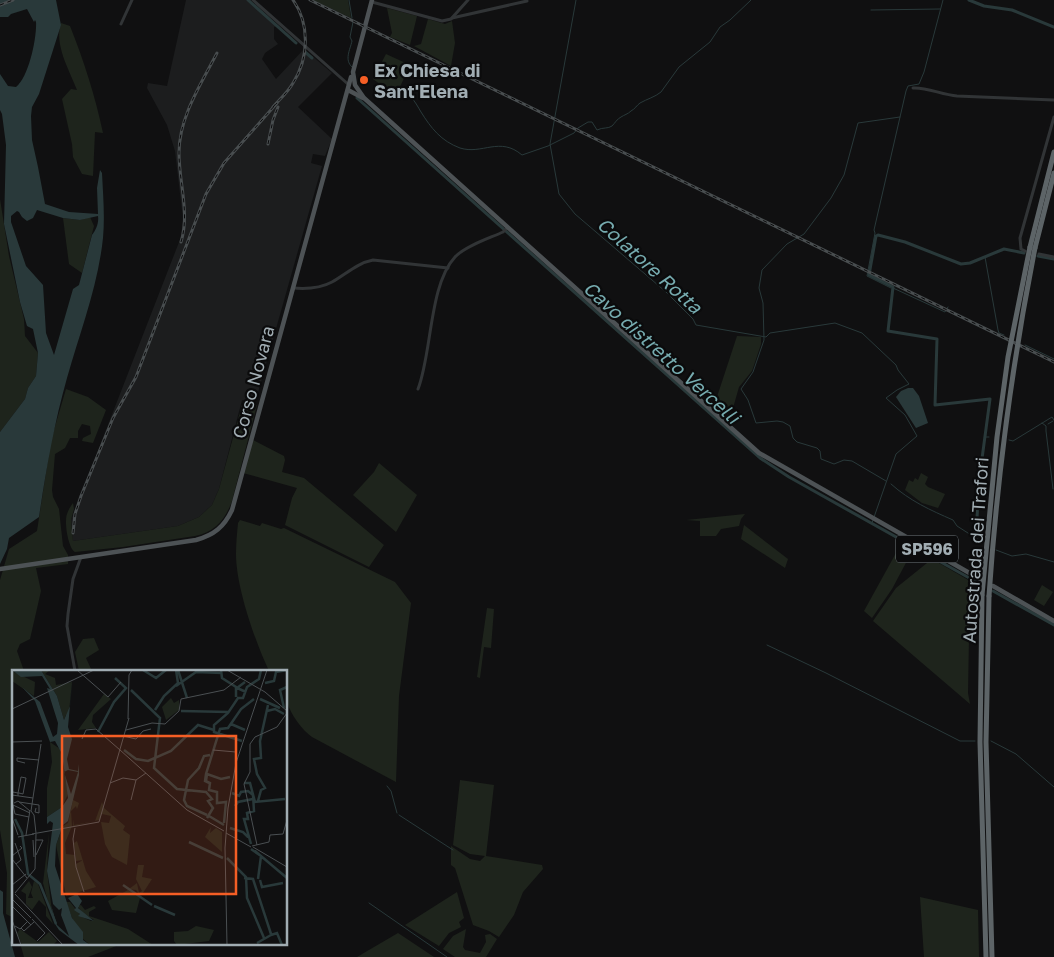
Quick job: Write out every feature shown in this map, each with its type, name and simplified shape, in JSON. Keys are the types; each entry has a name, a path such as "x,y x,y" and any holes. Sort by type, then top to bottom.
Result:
{"highway":[{"name":"Autostrada dei Trafori","path":"986,957 980,732 985,595 1003,438 1018,339 1033,248 1054,152"},
{"name":"Autostrada dei Trafori","path":"1033,248 1054,173"},
{"name":"Autostrada dei Trafori","path":"985,595 986,742 992,957"}],"main road":[{"name":"Corso Novara","path":"0,569 196,540 208,536 224,524 232,510 372,1"},
{"path":"353,72 353,80 358,93"},
{"path":"349,88 364,98 507,228"},
{"path":"344,103 358,93"},
{"name":"SP596","path":"507,228 767,458 980,579"},
{"path":"993,586 1054,621"}],"street":[{"path":"120,24 132,0"},
{"path":"253,0 349,88"},
{"path":"451,19 468,0"},
{"path":"372,1 442,21 527,1"},
{"path":"912,88 957,96 1054,100"},
{"path":"1025,251 1021,249 1020,238 1054,117"},
{"path":"418,389 428,347 430,326 442,281 448,268 455,257 461,252 503,232 507,228"},
{"path":"1038,254 1054,257"},
{"path":"293,288 330,283 363,263 373,260 448,268"},
{"path":"75,670 68,614 73,579 81,557"}],"shaded area":[{"path":"0,0 56,0 61,25 39,94 32,107 31,116 32,140 45,204 69,212 98,214 97,188 100,170 102,173 104,222 101,256 58,413 39,517 9,538 7,549 0,564 0,432 25,399 28,388 36,376 38,353 33,329 27,326 20,302 4,224 6,145 0,110 0,74 8,86 16,87 21,82 31,56 36,22 35,20 34,22 27,9 11,14 8,17 0,17","holes":["37,210 63,218 80,220 98,216 97,226 92,235 79,285 73,289 54,355 46,333 43,285 26,266 11,222 11,216 17,211 27,221 33,218"]},
{"path":"186,0 247,0 276,26 274,27 274,39 278,44 265,53 262,59 276,79 304,49 332,73 298,107 332,139 325,156 313,154 311,163 322,166 255,403 242,400 219,489 212,505 199,517 178,526 73,541 71,520 181,237 183,219 175,151 167,125 147,88 148,83 167,86"},
{"path":"313,0 348,0 351,18"},
{"path":"387,8 417,16 410,45 390,37 392,33"},
{"path":"428,19 445,24 452,21 455,43 451,66 414,46 421,44"},
{"path":"61,23 70,26 75,39 93,92 103,133 95,132 93,176 82,174 73,157 62,99 71,89 77,90 59,40"},
{"path":"386,54 410,65 399,89 384,87 373,79"},
{"path":"0,199 9,256 24,319 25,336 38,353 36,376 28,388 25,399 0,432"},
{"path":"90,217 94,226 82,273 69,264 63,218 80,220"},
{"path":"737,336 761,337 761,344 752,371 739,387 729,422 713,409"},
{"path":"913,388 919,396 928,423 916,428 896,397 901,391"},
{"path":"66,389 88,397 106,410 93,443 82,441 83,438 91,434 90,426 82,424 78,431 78,438 70,438 65,448 55,454 52,490 59,509 63,546 68,555 68,564 36,568 41,591 30,639 20,644 17,651 24,670 12,670 12,917 6,914 7,873 0,830 0,580 9,549 37,531 51,440"},
{"path":"243,401 257,405 232,501 226,514 214,528 195,536 123,547 75,552 73,550 67,534 66,518 73,503 74,509 71,520 73,541 178,526 199,517 212,505 219,489"},
{"path":"253,440 284,456 282,472 304,478 384,545 369,567 285,525 292,498 297,488 243,473"},
{"path":"379,463 417,495 396,532 353,495 374,472"},
{"path":"921,473 928,477 925,484 928,487 945,494 938,508 922,503 905,490 909,480 913,482 915,478 918,480"},
{"path":"745,514 739,526 721,529 716,536 700,536 700,521 686,520"},
{"path":"240,520 260,526 262,523 281,529 284,528 395,582 411,603 399,696 396,782 312,737 297,722 288,704 288,670 269,670 252,629 239,582 237,567 236,542"},
{"path":"744,525 788,559 785,568 741,539"},
{"path":"900,551 909,557 892,589 872,618 864,611 896,553"},
{"path":"932,559 970,581 968,693 970,704 873,621 896,588"},
{"path":"1042,585 1053,592 1044,606 1034,600"},
{"path":"487,608 494,609 491,648 484,647 480,678 477,677"},
{"path":"94,638 99,650 86,658 92,670 79,670 75,652 83,639"},
{"path":"460,780 494,785 486,856 542,865 543,869 523,892 514,915 499,937 473,925 455,868 451,865 451,846 470,859 480,861 485,856 470,854 453,845"},
{"path":"0,890 3,892 3,913 15,957 0,957"},
{"path":"457,892 464,918 459,922 461,927 449,933 439,946 405,925"},
{"path":"920,897 978,910 979,957 924,957"},
{"path":"466,929 463,947 465,950 480,953 486,942 485,935 490,934 497,939 486,957 455,957 443,949 453,936"},
{"path":"398,933 434,957 357,957"},
{"path":"20,944 121,944 88,957 24,957"}],"waterway":[{"name":"Cavo distretto Vercelli","path":"248,0 296,43"},
{"path":"349,0 352,18"},
{"name":"Colatore Rotta","path":"576,0 550,144 559,194 575,214 666,292 693,319 696,325 766,337 770,333 835,323 862,333 896,365 909,384 886,398 905,415 917,436 896,454 872,523"},
{"path":"377,87 395,89 410,96 433,129 453,145 468,150 499,146 506,147 522,155 548,146 574,133 588,122 592,122 597,130 612,126 618,119 640,103 661,92 679,67 710,42 720,27 751,0"},
{"path":"891,288 867,276 874,230 906,91 908,86 919,84 924,72 943,0"},
{"path":"969,0 984,6 1012,10 1054,27"},
{"path":"871,10 940,9"},
{"path":"352,67 348,58 352,41 350,37 353,22"},
{"name":"Cavo distretto Vercelli","path":"305,52 312,58"},
{"name":"Cavo distretto Vercelli","path":"357,98 760,458 789,477 980,584"},
{"path":"886,481 852,461 844,460 834,464 821,459 820,451 817,448 797,442 793,438 790,426 783,422 756,423 748,400 741,389 753,372 764,340 763,303 759,288 762,270 787,244 804,234 831,198 844,175 858,123 900,117"},
{"path":"982,526 977,518 979,481 990,399 935,405 937,339 888,331 893,287 869,275 876,236 878,235 905,242 961,264 970,263 1004,249 1024,253"},
{"path":"1038,256 1054,259"},
{"path":"985,257 998,330 999,333 1004,335"},
{"path":"893,288 945,312 948,307"},
{"path":"1025,345 1054,359"},
{"path":"1009,440 1013,441 1052,417 1054,420"},
{"path":"1048,424 1053,421"},
{"path":"1042,423 1046,426 1053,489"},
{"path":"891,484 928,509 953,520 957,526 982,542"},
{"path":"996,550 1012,556 1026,554 1054,562"},
{"name":"Cavo distretto Vercelli","path":"993,591 1054,625"},
{"path":"767,645 960,741 975,741"},
{"path":"991,741 1016,754 1054,787"},
{"path":"387,786 391,791 397,813"},
{"path":"399,815 453,850"},
{"path":"369,903 447,957"}],"railway":[{"path":"0,5 13,0"},
{"path":"273,107 293,83 305,52 305,30 299,9 293,0"},
{"path":"310,0 1054,362"},
{"path":"181,242 184,209 179,164 180,140 192,101 217,53"},
{"path":"73,533 75,514 81,496 113,418 136,377 206,194 224,163 277,103"},
{"path":"268,144 278,107"}],"place":[{"name":"Ex Chiesa di Sant'Elena","path":"364,80"}]}
